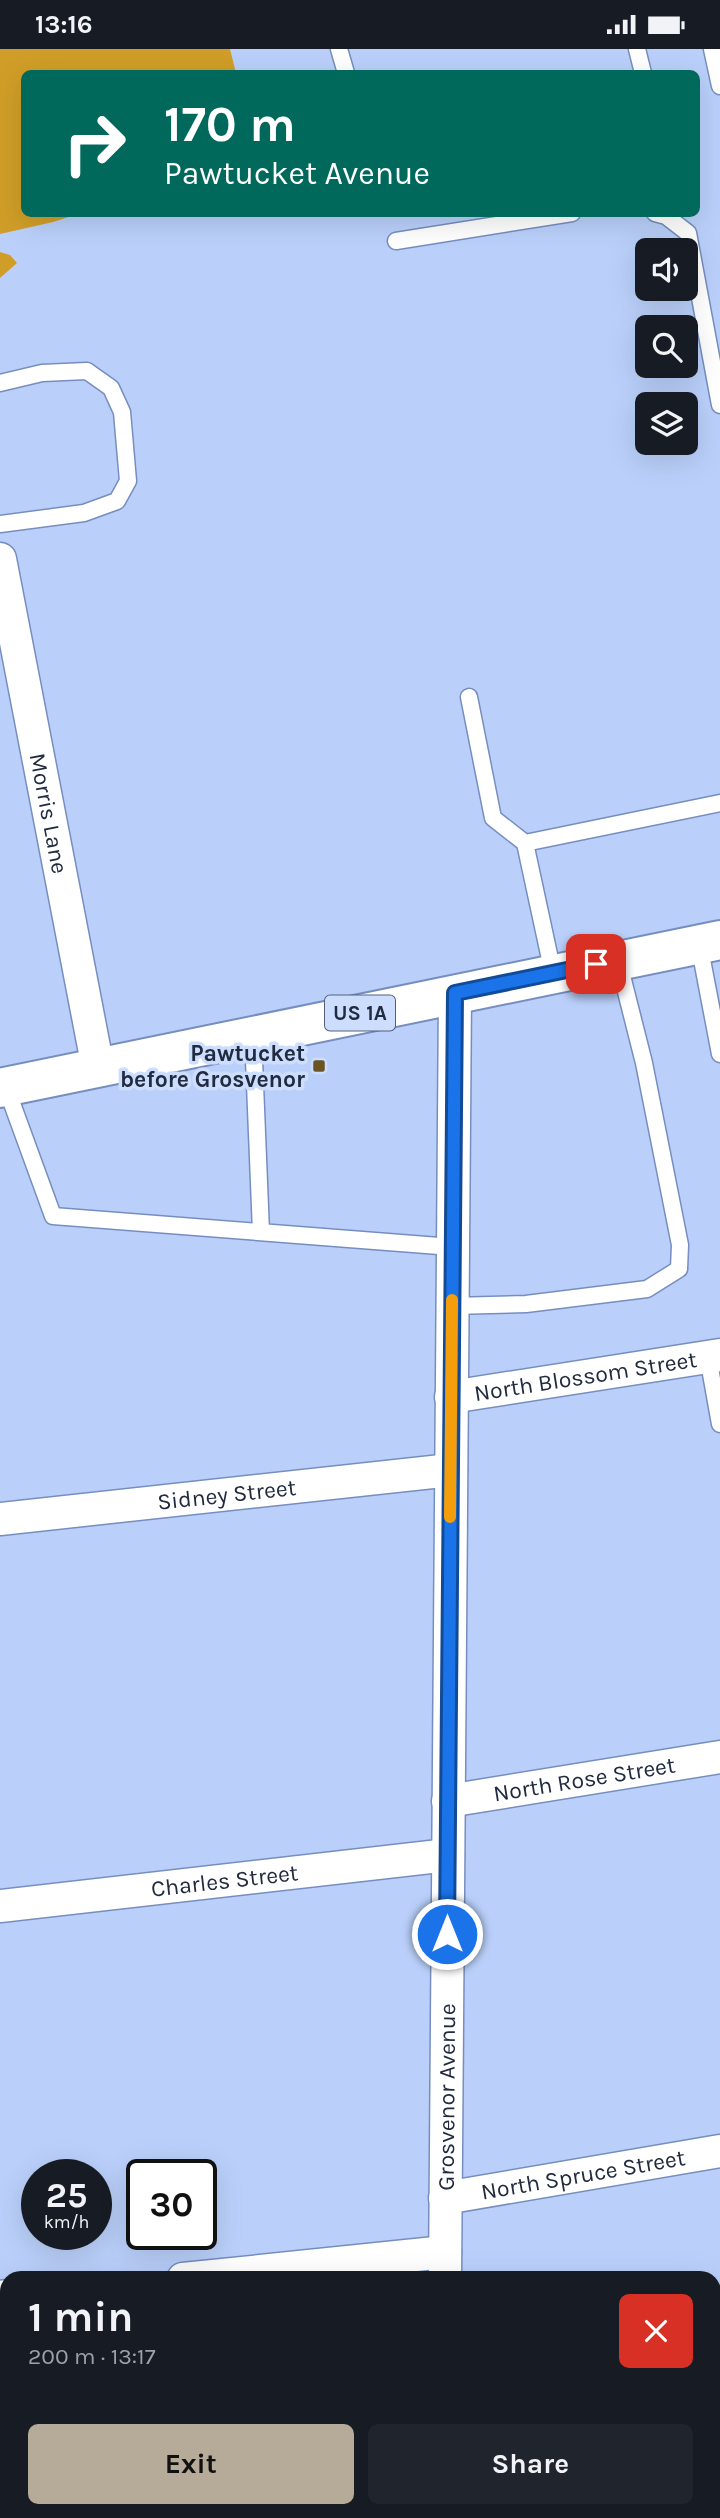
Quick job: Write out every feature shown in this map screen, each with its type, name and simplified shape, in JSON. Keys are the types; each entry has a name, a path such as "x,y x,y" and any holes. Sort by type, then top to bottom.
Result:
{"main road":[{"name":"US 1A","path":"3,1088 709,942"}],"street":[{"name":"Morris Lane","path":"0,559 98,1068"},
{"name":"Grosvenor Avenue","path":"445,2265 455,993"},
{"name":"North Blossom Street","path":"451,1397 714,1356"},
{"name":"Sidney Street","path":"0,1519 451,1469"},
{"name":"North Rose Street","path":"448,1801 720,1757"},
{"name":"Charles Street","path":"0,1906 448,1855"},
{"name":"North Spruce Street","path":"445,2198 720,2151"},
{"path":"333,2271 445,2265"}],"lane":[{"path":"339,49 345,70"},
{"path":"637,49 642,70"},
{"path":"712,49 720,86"},
{"path":"396,241 547,217"},
{"path":"667,217 688,233 720,405"},
{"path":"0,383 42,373 87,371 111,388 122,412 128,481 117,501 84,513 0,524"},
{"path":"469,697 494,818 525,843 553,973"},
{"path":"525,843 720,803"},
{"path":"709,942 720,1054"},
{"path":"452,1306 526,1304 647,1289 679,1269 680,1245 643,1063 618,960"},
{"path":"253,1035 261,1232"},
{"path":"3,1088 53,1216 453,1247"},
{"path":"714,1356 720,1424"}],"shaded area":[{"path":"0,49 230,49 235,70 21,70 21,217 69,217 0,234"},
{"path":"0,252 10,255 17,263 0,278"}],"slow traffic":[{"path":"450,1517 452,1300"}],"place":[{"name":"Pawtucket before Grosvenor","path":"319,1066"}],"route":[{"path":"447,1934 455,993 596,964"}]}
